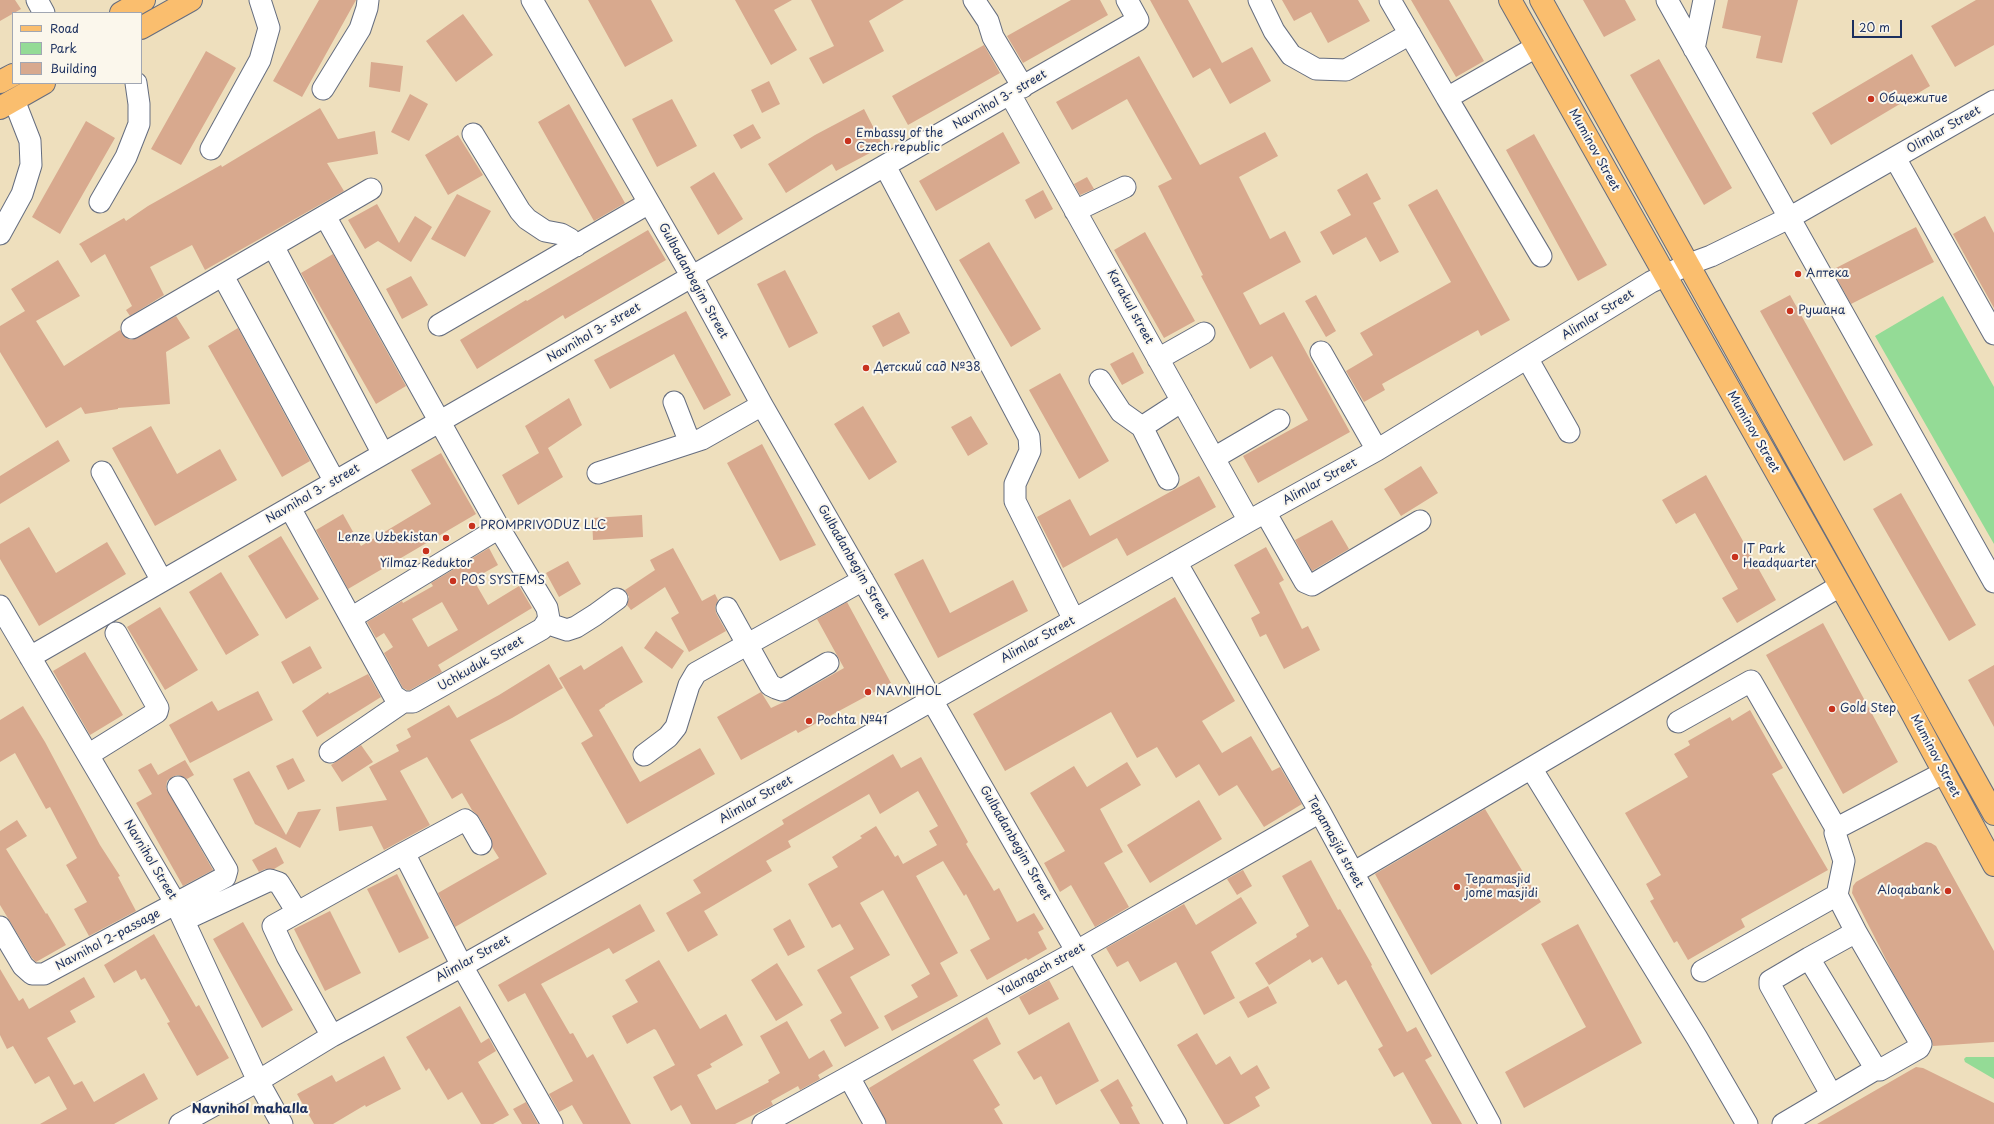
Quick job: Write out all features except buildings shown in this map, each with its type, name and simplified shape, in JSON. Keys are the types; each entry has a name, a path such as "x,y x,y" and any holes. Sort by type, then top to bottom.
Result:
{"main road":[{"path":"123,12 144,0"},
{"path":"142,27 191,0"},
{"name":"Muminov Street","path":"1510,0 1906,702 1994,865"},
{"name":"Muminov Street","path":"1541,0 1994,814"},
{"path":"0,82 12,76"},
{"path":"7,104 42,84"}],"street":[{"path":"37,0 43,12"},
{"path":"211,149 260,60 269,28 260,0"},
{"path":"323,89 360,28 367,8 368,0"},
{"name":"Gulbadanbegim Street","path":"532,0 692,277 762,405 1176,1124"},
{"name":"Karakul street","path":"974,0 988,21 993,37 1016,90 1075,210 1214,458 1305,582 1312,585 1420,521"},
{"name":"Navnihol 3- street","path":"30,657 1138,20 1127,0"},
{"path":"1259,0 1274,31 1291,56 1316,69 1346,70 1410,34"},
{"path":"1390,0 1541,256"},
{"path":"1666,0 1994,582"},
{"path":"1694,49 1704,0"},
{"path":"1447,98 1536,47"},
{"path":"100,202 126,157 139,124 139,104 136,84"},
{"name":"Olimlar Street","path":"1895,158 1994,101"},
{"path":"0,234 22,194 32,165 30,141 7,104"},
{"path":"473,134 520,211 527,219 545,231 561,234 570,239 576,246"},
{"path":"1895,158 1994,334"},
{"name":"Аlimlar Street","path":"180,1124 258,1081 332,1036 462,966 1257,516 1377,450 1664,275 1711,256 1789,218 1895,158"},
{"path":"884,166 1029,436 1030,451 1015,484 1015,501 1074,620"},
{"path":"1075,210 1125,187"},
{"path":"132,328 326,216 371,188"},
{"path":"439,325 649,203"},
{"path":"326,216 499,528 547,608 549,619 546,623 567,630 576,627 617,599"},
{"path":"273,246 383,454"},
{"path":"223,276 335,482"},
{"path":"1158,358 1204,333"},
{"path":"1321,352 1377,450"},
{"path":"1527,358 1569,432"},
{"path":"1100,380 1120,412 1142,427 1168,479"},
{"path":"1142,427 1182,401"},
{"path":"674,402 690,443"},
{"path":"598,473 702,439 762,405"},
{"path":"1214,458 1279,420"},
{"path":"102,472 162,581"},
{"path":"290,508 394,696 403,702"},
{"path":"351,618 499,528"},
{"name":"Tepamasjid street","path":"1176,562 1320,812 1490,1124"},
{"path":"644,755 668,737 676,727 689,685 696,673 863,580"},
{"path":"1353,873 1840,586"},
{"name":"Navnihol Street","path":"0,606 180,912 258,1081 282,1124"},
{"path":"727,608 770,685 782,690 828,663"},
{"name":"Uchkuduk Street","path":"330,752 403,702 413,702 542,629 546,623"},
{"path":"88,755 157,712 158,708 116,633"},
{"path":"1678,722 1751,681 1836,830 1835,833 1844,861 1837,895 1856,932 1921,1044 1919,1048 1880,1070 1876,1069 1831,1094 1783,1124"},
{"path":"1531,768 1698,1038 1747,1124"},
{"path":"1836,830 1943,773"},
{"name":"Navnihol 2-passage","path":"0,927 23,966 32,974 44,974 180,912 225,877 227,870 178,787"},
{"name":"Yalangach street","path":"763,1124 1077,951 1320,812"},
{"path":"332,1036 287,956 274,926 404,852 465,820 469,823 481,844"},
{"path":"404,852 462,966 552,1124"},
{"path":"180,912 270,880 279,883 297,912"},
{"path":"1702,971 1837,895"},
{"path":"1831,1094 1770,985 1770,981 1856,932"},
{"path":"1810,958 1876,1069"},
{"path":"849,1077 875,1124"}],"green space":[{"path":"1943,296 1994,387 1994,544 1875,336"},
{"path":"1966,1057 1994,1057 1994,1079 1965,1062 1964,1059"}],"place":[{"name":"Общежитие","path":"1871,99"},
{"name":"Embassy of the Czech republic","path":"848,141"},
{"name":"Аптека","path":"1798,274"},
{"name":"Рушана","path":"1790,311"},
{"name":"Детский сад №38","path":"866,368"},
{"name":"PROMPRIVODUZ LLC","path":"472,526"},
{"name":"Lenze Uzbekistan","path":"446,538"},
{"name":"Yilmaz Reduktor","path":"426,551"},
{"name":"IT Park Headquarter","path":"1735,557"},
{"name":"POS SYSTEMS","path":"453,581"},
{"name":"NAVNIHOL","path":"868,692"},
{"name":"Gold Step","path":"1832,709"},
{"name":"Pochta №41","path":"809,721"},
{"name":"Tepamasjid jome masjidi","path":"1457,887"},
{"name":"Aloqabank","path":"1948,891"}],"district":[{"name":"Navnihol mahalla","path":"250,1109"}]}
